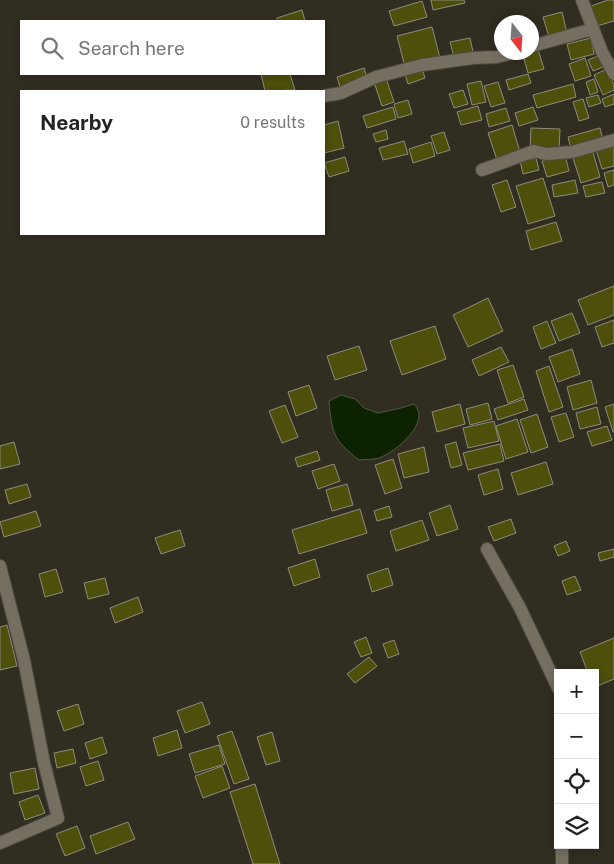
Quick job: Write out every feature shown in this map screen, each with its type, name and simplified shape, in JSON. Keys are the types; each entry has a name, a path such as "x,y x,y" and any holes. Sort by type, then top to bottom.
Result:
{"street":[{"path":"582,0 602,52 614,74"},
{"path":"539,44 593,29"},
{"path":"325,96 341,94 376,77 422,65 494,57"},
{"path":"482,170 534,151 546,154 572,152 614,140"},
{"path":"488,548 520,608 554,680"},
{"path":"0,566 24,660 44,763 58,818 0,843"},
{"path":"562,849 562,864"}],"shaded area":[{"path":"341,395 355,399 364,408 378,413 414,404 418,411 419,419 410,436 394,450 379,458 359,460 339,441 331,421 329,401"}],"building":[{"path":"431,0 464,0 465,3 433,10"},
{"path":"608,0 614,0 614,21 597,26 591,6"},
{"path":"422,1 427,17 394,26 389,11"},
{"path":"302,10 305,20 277,20 277,18"},
{"path":"562,12 567,33 549,37 543,17"},
{"path":"432,27 440,58 405,67 397,36"},
{"path":"470,38 473,52 454,57 450,42"},
{"path":"591,38 594,54 571,60 567,44"},
{"path":"539,53 544,69 528,73 524,60 539,60"},
{"path":"598,56 603,67 593,71 588,60"},
{"path":"585,58 591,76 575,81 569,64"},
{"path":"421,65 425,78 408,84 404,71"},
{"path":"364,68 367,78 340,87 337,77"},
{"path":"607,69 614,85 614,90 603,95 594,75"},
{"path":"528,74 531,83 509,90 506,80"},
{"path":"261,75 290,75 295,90 265,90"},
{"path":"386,78 394,102 382,106 374,82"},
{"path":"594,79 598,92 590,95 586,82"},
{"path":"481,81 486,102 472,105 467,84"},
{"path":"498,82 505,103 491,107 484,86"},
{"path":"573,84 576,97 537,108 533,95"},
{"path":"463,90 468,104 454,108 449,94"},
{"path":"614,94 614,104 605,107 602,99"},
{"path":"598,95 601,103 589,107 586,98"},
{"path":"583,99 589,118 579,121 573,102"},
{"path":"408,100 412,114 398,118 394,104"},
{"path":"478,106 482,120 461,125 457,112"},
{"path":"393,107 396,119 367,128 363,116"},
{"path":"533,107 538,120 519,126 515,113"},
{"path":"506,108 510,121 489,127 486,114"},
{"path":"338,121 344,148 325,153 325,125"},
{"path":"512,125 520,152 497,160 488,133"},
{"path":"531,128 560,129 559,150 530,149"},
{"path":"600,128 603,140 571,149 568,137"},
{"path":"386,130 388,139 376,142 373,134"},
{"path":"444,132 450,150 437,154 431,136"},
{"path":"404,141 408,154 383,160 379,148"},
{"path":"431,142 435,156 413,163 409,149"},
{"path":"614,146 614,166 602,169 596,150"},
{"path":"593,152 600,177 581,183 573,158"},
{"path":"565,155 569,171 547,177 542,161"},
{"path":"345,157 349,171 329,177 325,163"},
{"path":"536,158 539,170 523,174 520,161"},
{"path":"614,170 614,185 608,187 604,173"},
{"path":"543,178 555,216 528,224 516,186"},
{"path":"507,180 516,207 501,212 492,185"},
{"path":"575,180 578,193 554,197 552,185"},
{"path":"602,182 605,193 586,197 583,186"},
{"path":"556,222 562,241 531,250 526,231"},
{"path":"614,286 614,315 588,325 578,300"},
{"path":"488,298 503,331 468,347 453,315"},
{"path":"572,313 580,333 559,341 551,321"},
{"path":"614,320 614,343 602,347 595,327"},
{"path":"547,321 556,343 541,349 533,327"},
{"path":"435,326 446,359 402,375 390,341"},
{"path":"359,346 367,370 335,380 327,356"},
{"path":"501,347 509,362 479,376 472,360"},
{"path":"572,349 580,374 558,382 549,357"},
{"path":"513,365 524,397 508,403 497,370"},
{"path":"549,366 563,407 549,412 536,371"},
{"path":"591,380 597,403 573,410 567,387"},
{"path":"309,385 317,408 296,416 288,392"},
{"path":"524,399 528,410 498,420 494,409"},
{"path":"488,403 492,419 470,425 466,409"},
{"path":"460,404 465,424 437,432 432,412"},
{"path":"614,404 614,432 613,432 605,407"},
{"path":"285,405 298,437 282,443 269,411"},
{"path":"597,407 601,424 580,429 576,413"},
{"path":"566,413 574,437 559,442 551,417"},
{"path":"537,414 548,447 531,453 520,420"},
{"path":"517,419 528,452 506,459 496,426"},
{"path":"494,421 499,441 468,448 463,428"},
{"path":"607,426 612,440 592,446 587,432"},
{"path":"14,442 20,464 0,469 0,446"},
{"path":"456,442 462,465 451,468 445,445"},
{"path":"500,444 504,461 468,470 463,453"},
{"path":"424,447 429,472 404,478 398,454"},
{"path":"317,451 320,460 298,467 295,458"},
{"path":"393,459 402,488 385,494 375,465"},
{"path":"546,462 553,484 518,495 511,473"},
{"path":"334,464 340,481 318,489 312,471"},
{"path":"498,469 503,489 484,495 478,475"},
{"path":"27,484 31,497 9,504 5,490"},
{"path":"347,484 353,505 332,511 326,490"},
{"path":"450,505 458,529 437,536 429,513"},
{"path":"389,506 392,517 377,521 374,511"},
{"path":"360,509 367,533 299,554 292,530"},
{"path":"36,511 41,526 4,537 0,522"},
{"path":"511,519 516,533 494,541 488,527"},
{"path":"422,520 429,540 396,551 390,531"},
{"path":"180,530 185,546 161,554 155,538"},
{"path":"566,541 570,551 558,556 554,546"},
{"path":"614,549 614,557 600,561 598,553"},
{"path":"315,559 320,577 294,586 288,568"},
{"path":"388,568 393,585 372,592 367,575"},
{"path":"56,569 63,592 45,597 39,574"},
{"path":"575,576 581,590 567,595 562,581"},
{"path":"105,578 109,594 88,599 84,583"},
{"path":"138,597 143,612 115,623 110,608"},
{"path":"7,625 17,666 0,670 0,627"},
{"path":"366,637 372,653 361,657 354,642"},
{"path":"614,638 614,679 599,685 599,669 586,669 580,652"},
{"path":"394,640 399,654 388,658 383,644"},
{"path":"369,657 377,666 355,683 347,674"},
{"path":"202,702 210,724 185,733 177,711"},
{"path":"78,704 84,724 64,731 57,711"},
{"path":"177,730 182,748 158,756 153,738"},
{"path":"232,731 249,779 234,784 217,736"},
{"path":"272,732 280,761 266,765 257,737"},
{"path":"102,737 107,753 90,759 85,743"},
{"path":"219,745 225,764 195,773 189,754"},
{"path":"73,749 76,763 57,768 54,753"},
{"path":"98,761 104,780 86,786 80,767"},
{"path":"222,766 230,788 203,798 195,776"},
{"path":"35,768 39,789 14,794 10,773"},
{"path":"255,784 280,864 253,864 230,792"},
{"path":"38,795 45,813 25,820 19,802"},
{"path":"128,822 135,839 96,854 90,836"},
{"path":"77,826 85,848 65,856 56,834"}]}
